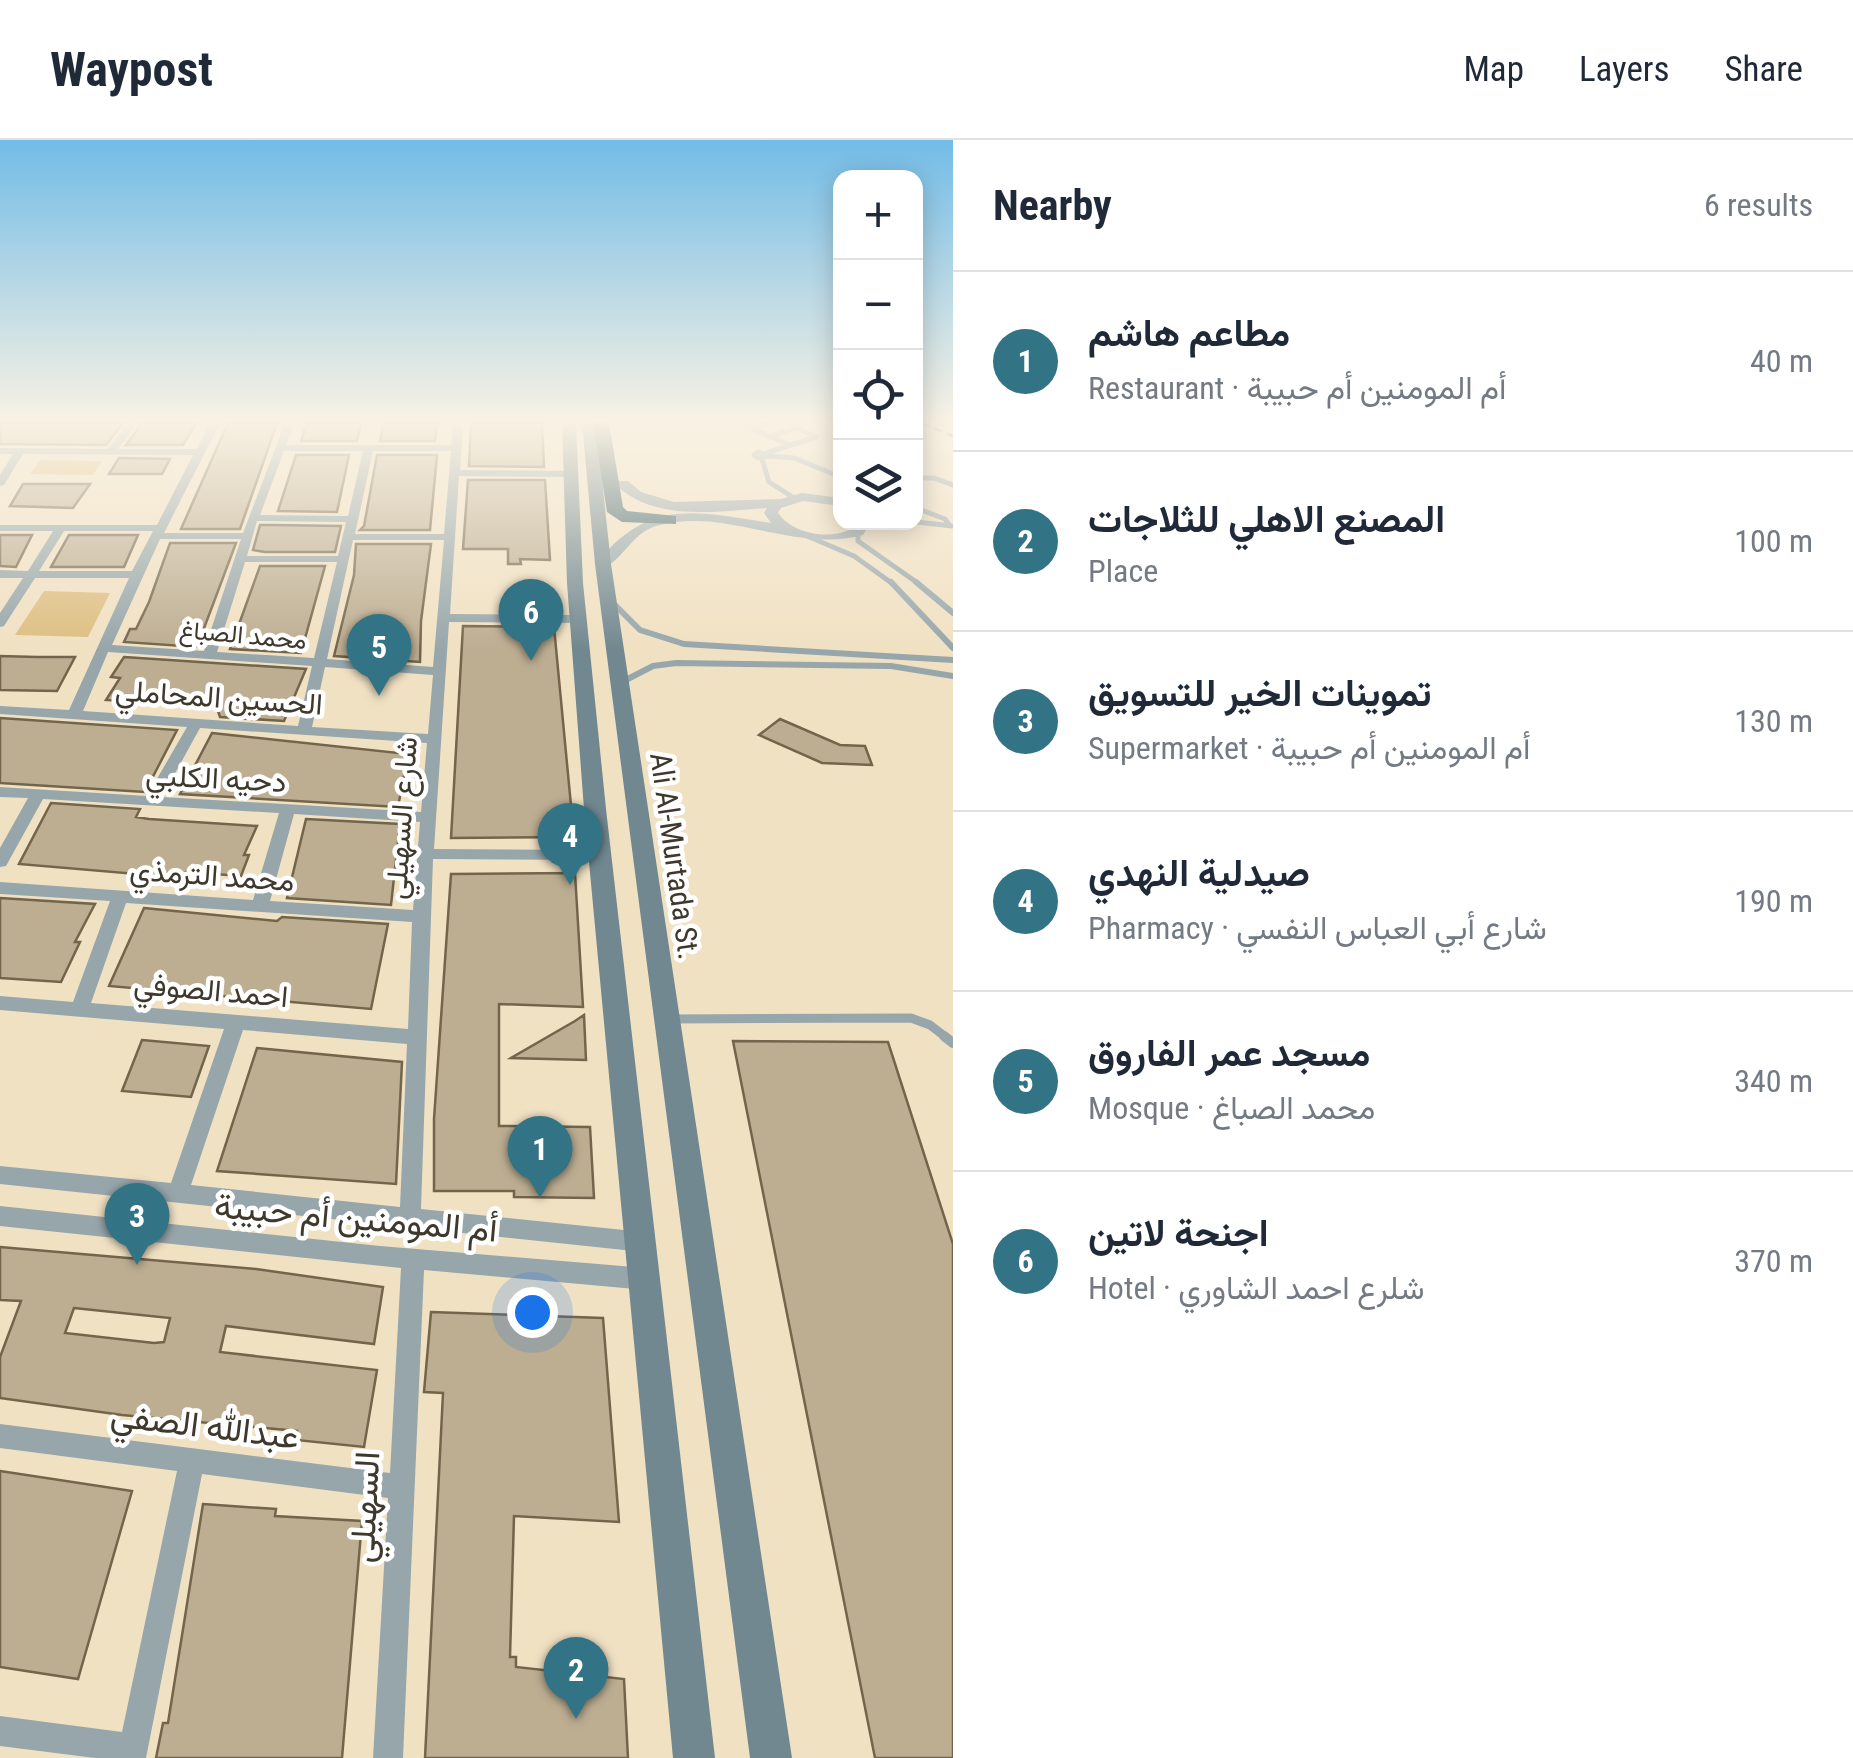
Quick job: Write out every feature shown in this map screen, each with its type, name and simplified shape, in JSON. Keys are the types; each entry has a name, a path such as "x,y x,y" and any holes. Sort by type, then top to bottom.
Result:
{"highway":[{"path":"613,499 614,508 622,516 669,520"}],"main road":[{"path":"574,499 578,619 600,855 694,1758"},
{"name":"Ali Al-Murtada St.","path":"596,499 772,1758"}],"street":[{"path":"74,715 136,575 175,499"},
{"path":"210,653 261,499"},
{"path":"304,730 357,499"},
{"name":"شارع السهيلي","path":"410,1218 421,916 452,499"},
{"path":"640,499 721,514 708,520"},
{"path":"787,501 771,513 775,522 787,530"},
{"path":"694,506 833,502"},
{"path":"253,518 352,519"},
{"path":"603,564 638,528 669,520 708,520 824,538 851,530"},
{"path":"0,528 247,536"},
{"path":"0,624 60,528"},
{"path":"348,537 450,536"},
{"path":"240,559 343,559"},
{"path":"0,574 136,575"},
{"path":"444,618 578,619"},
{"name":"محمد الصباغ","path":"104,648 440,671"},
{"name":"الحسين المحاملي","path":"0,710 434,738"},
{"path":"151,802 196,723"},
{"name":"دحيه الكلبي","path":"0,792 428,817"},
{"path":"0,862 38,795"},
{"path":"260,905 288,810"},
{"path":"426,854 600,855"},
{"name":"محمد الترمذي","path":"0,888 421,916"},
{"path":"80,1009 120,896"},
{"name":"احمد الصوفي","path":"0,1003 416,1037"},
{"path":"178,1194 236,1022"},
{"name":"أم المومنين أم حبيبة","path":"0,1175 410,1218 644,1256"},
{"name":"أم المومنين أم حبيبة","path":"0,1216 412,1259 644,1256"},
{"name":"السهيلي","path":"388,1758 412,1259"},
{"name":"عبدالله الصفي","path":"0,1436 402,1486"},
{"path":"0,1730 132,1753 192,1460"}],"lane":[{"path":"923,511 952,526"},
{"path":"931,524 936,516"},
{"path":"923,523 952,526"},
{"path":"860,530 858,541 896,565 953,613"},
{"path":"804,536 858,556 880,569 953,648"},
{"path":"608,599 640,630 667,641 953,660"},
{"path":"792,648 798,664"},
{"path":"620,683 654,666 676,662 892,666 953,676"},
{"path":"668,1019 910,1018 930,1025 953,1043"}],"shaded area":[{"path":"44,591 110,593 88,637 15,635"}],"building":[{"path":"14,499 80,499 73,508 10,506"},
{"path":"195,499 251,499 240,529 181,529"},
{"path":"282,499 340,499 337,512 278,511"},
{"path":"369,499 433,499 430,530 360,530"},
{"path":"467,499 546,499 550,560 520,559 521,564 508,564 508,549 463,549"},
{"path":"260,525 341,526 335,552 265,552 253,550"},
{"path":"0,535 32,535 16,567 0,566"},
{"path":"69,535 138,535 124,567 51,567"},
{"path":"170,543 236,543 197,647 124,642 130,629 136,629 149,602"},
{"path":"356,544 431,544 420,662 334,656 354,575"},
{"path":"260,566 325,566 301,653 230,649"},
{"path":"463,626 554,627 574,837 451,838"},
{"path":"0,656 75,657 57,691 0,690"},
{"path":"124,657 306,669 284,721 220,717 217,708 106,700 120,678 111,677"},
{"path":"0,718 177,730 145,792 0,783"},
{"path":"780,719 840,745 865,746 872,765 822,763 759,735"},
{"path":"212,733 408,754 398,807 180,794"},
{"path":"51,803 140,809 136,817 149,819 257,826 244,855 249,855 241,876 186,872 183,878 19,864"},
{"path":"306,819 400,824 391,905 287,898"},
{"path":"575,873 583,1007 499,1004 499,1126 590,1127 594,1198 514,1197 514,1191 434,1191 434,1119 451,874"},
{"path":"0,898 95,904 75,942 80,942 61,982 0,978"},
{"path":"144,908 277,921 282,917 388,924 371,1009 109,986"},
{"path":"584,1015 586,1060 511,1058 575,1021"},
{"path":"142,1040 209,1046 191,1097 122,1091"},
{"path":"733,1041 888,1042 953,1244 953,1758 875,1758"},
{"path":"257,1048 402,1062 396,1184 217,1171"},
{"path":"0,1247 256,1269 383,1287 374,1344 226,1326 220,1352 377,1370 364,1447 296,1440 297,1431 122,1415 0,1398 0,1357 21,1301 0,1300","holes":["74,1308 170,1318 164,1342 65,1333"]},
{"path":"431,1312 603,1318 619,1522 514,1516 510,1657 516,1657 516,1667 624,1679 628,1758 425,1758 443,1393 424,1392"},
{"path":"0,1471 132,1491 78,1679 0,1667"},
{"path":"203,1504 276,1509 275,1516 362,1521 342,1758 156,1758 163,1723 168,1723"}],"place":[{"name":"اجنحة لاتين","path":"531,661"},
{"name":"مسجد عمر الفاروق","path":"379,696"},
{"name":"صيدلية النهدي","path":"570,885"},
{"name":"مطاعم هاشم","path":"540,1198"},
{"name":"تموينات الخير للتسويق","path":"137,1265"},
{"name":"المصنع الاهلي للثلاجات","path":"576,1719"}]}
